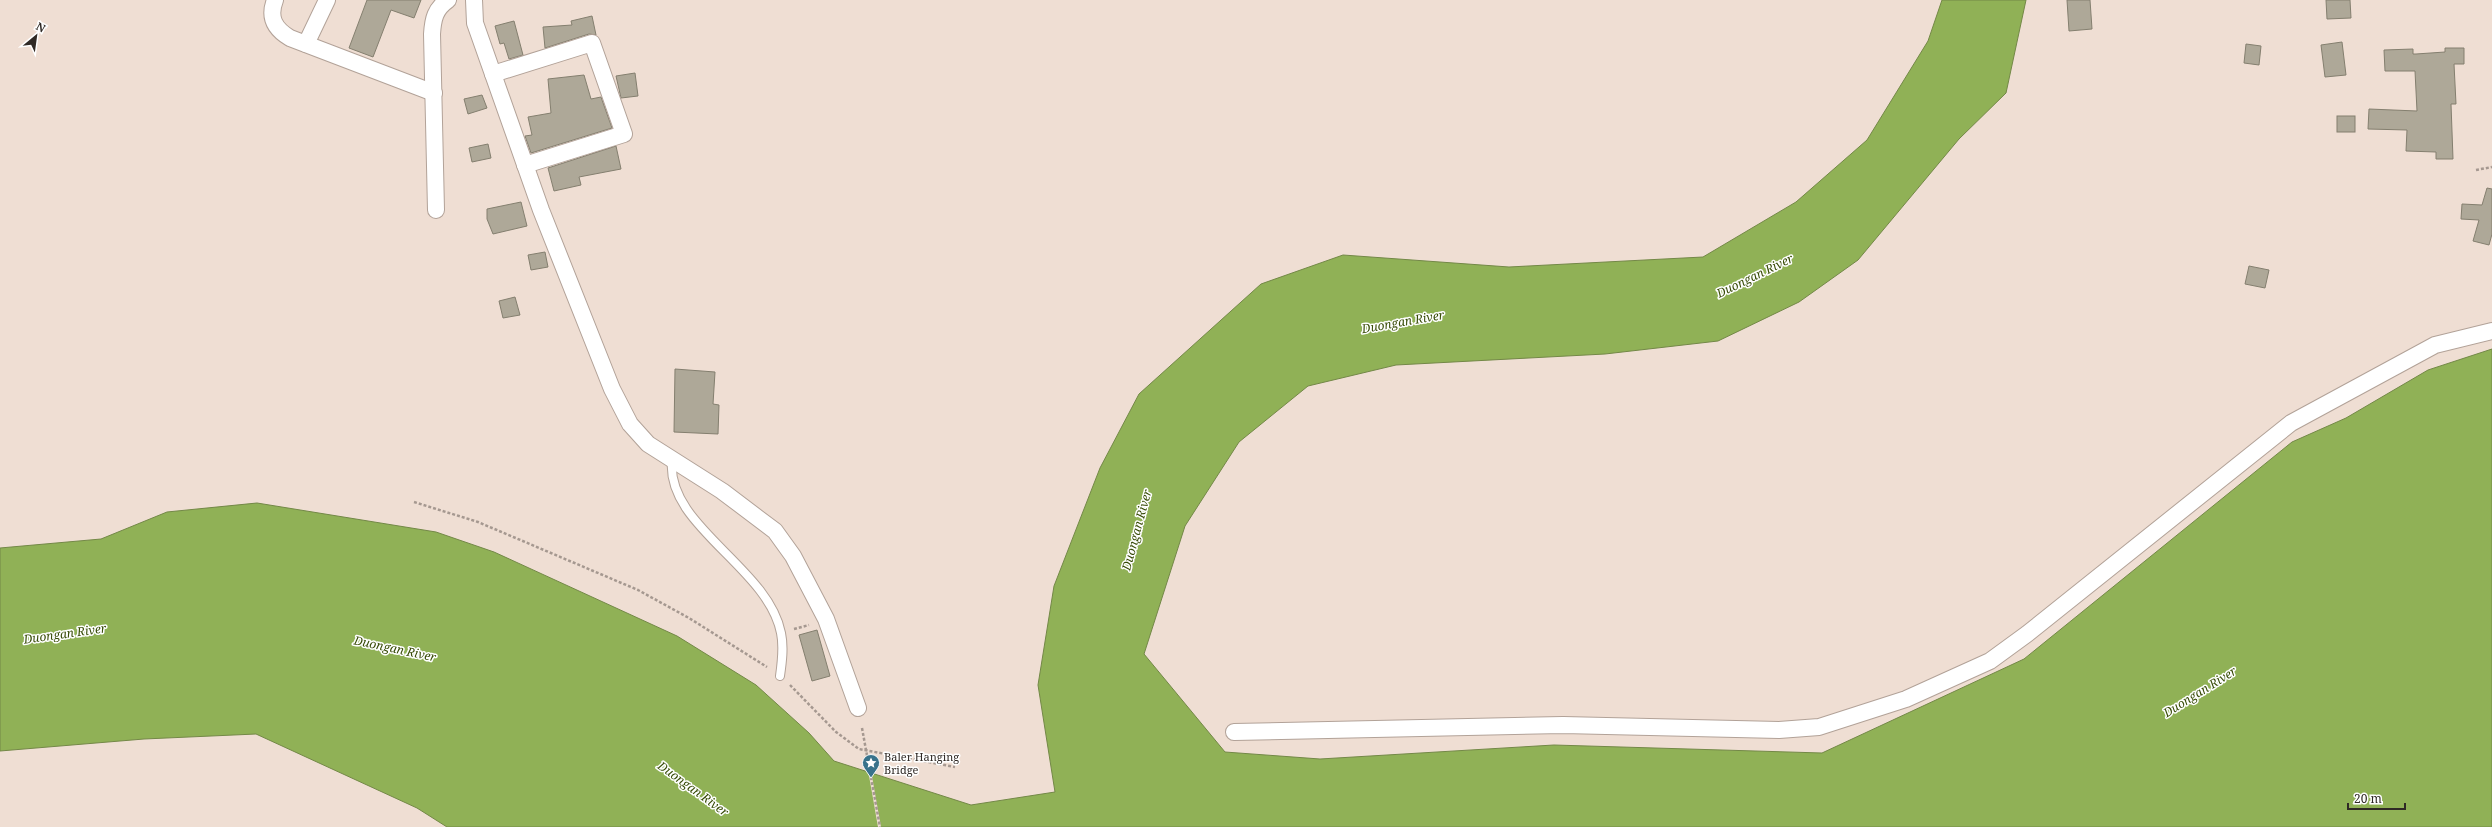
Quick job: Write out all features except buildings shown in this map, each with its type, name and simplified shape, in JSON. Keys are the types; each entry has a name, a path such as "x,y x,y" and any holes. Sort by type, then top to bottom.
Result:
{"street":[{"path":"275,0 272,16 274,24 285,35 434,93"},
{"path":"306,44 327,0"},
{"path":"436,210 433,18 440,5 448,0"},
{"path":"474,0 475,23 525,165 612,389 630,424 648,444 672,461 722,491 775,531 796,562 826,619 858,708"},
{"path":"493,74 592,43 624,134 525,165"},
{"path":"1234,732 1563,725 1779,730 1819,727 1848,718 1906,699 1990,661 2027,634 2291,423 2435,345 2492,331"}],"lane":[{"path":"672,461 671,475 678,494 695,519 758,586 772,608 782,633 783,656 780,676"}],"path":[{"path":"2476,170 2492,168"},
{"path":"414,502 478,522 638,590 689,618 780,676 852,746 894,757 955,768"},
{"path":"782,633 826,619"},
{"path":"862,728 880,827"}],"water":[{"name":"Duongan River","path":"1942,0 2026,0 2006,93 1959,139 1858,260 1799,302 1718,341 1605,354 1396,365 1308,386 1239,442 1185,526 1144,654 1225,752 1320,759 1554,745 1822,753 2024,659 2292,442 2346,418 2428,370 2492,349 2492,827 447,827 417,808 256,734 144,739 0,751 0,548 101,539 167,512 257,503 436,532 494,552 677,636 756,685 809,733 834,761 971,805 1055,792 1038,685 1054,586 1100,468 1139,394 1261,284 1343,255 1509,267 1703,257 1796,202 1867,140 1928,41"}],"pier":[{"name":"Baler Hanging Bridge","path":"868,770 871,771 881,827 878,827"}],"place":[{"name":"Baler Hanging Bridge","path":"871,778"}]}
